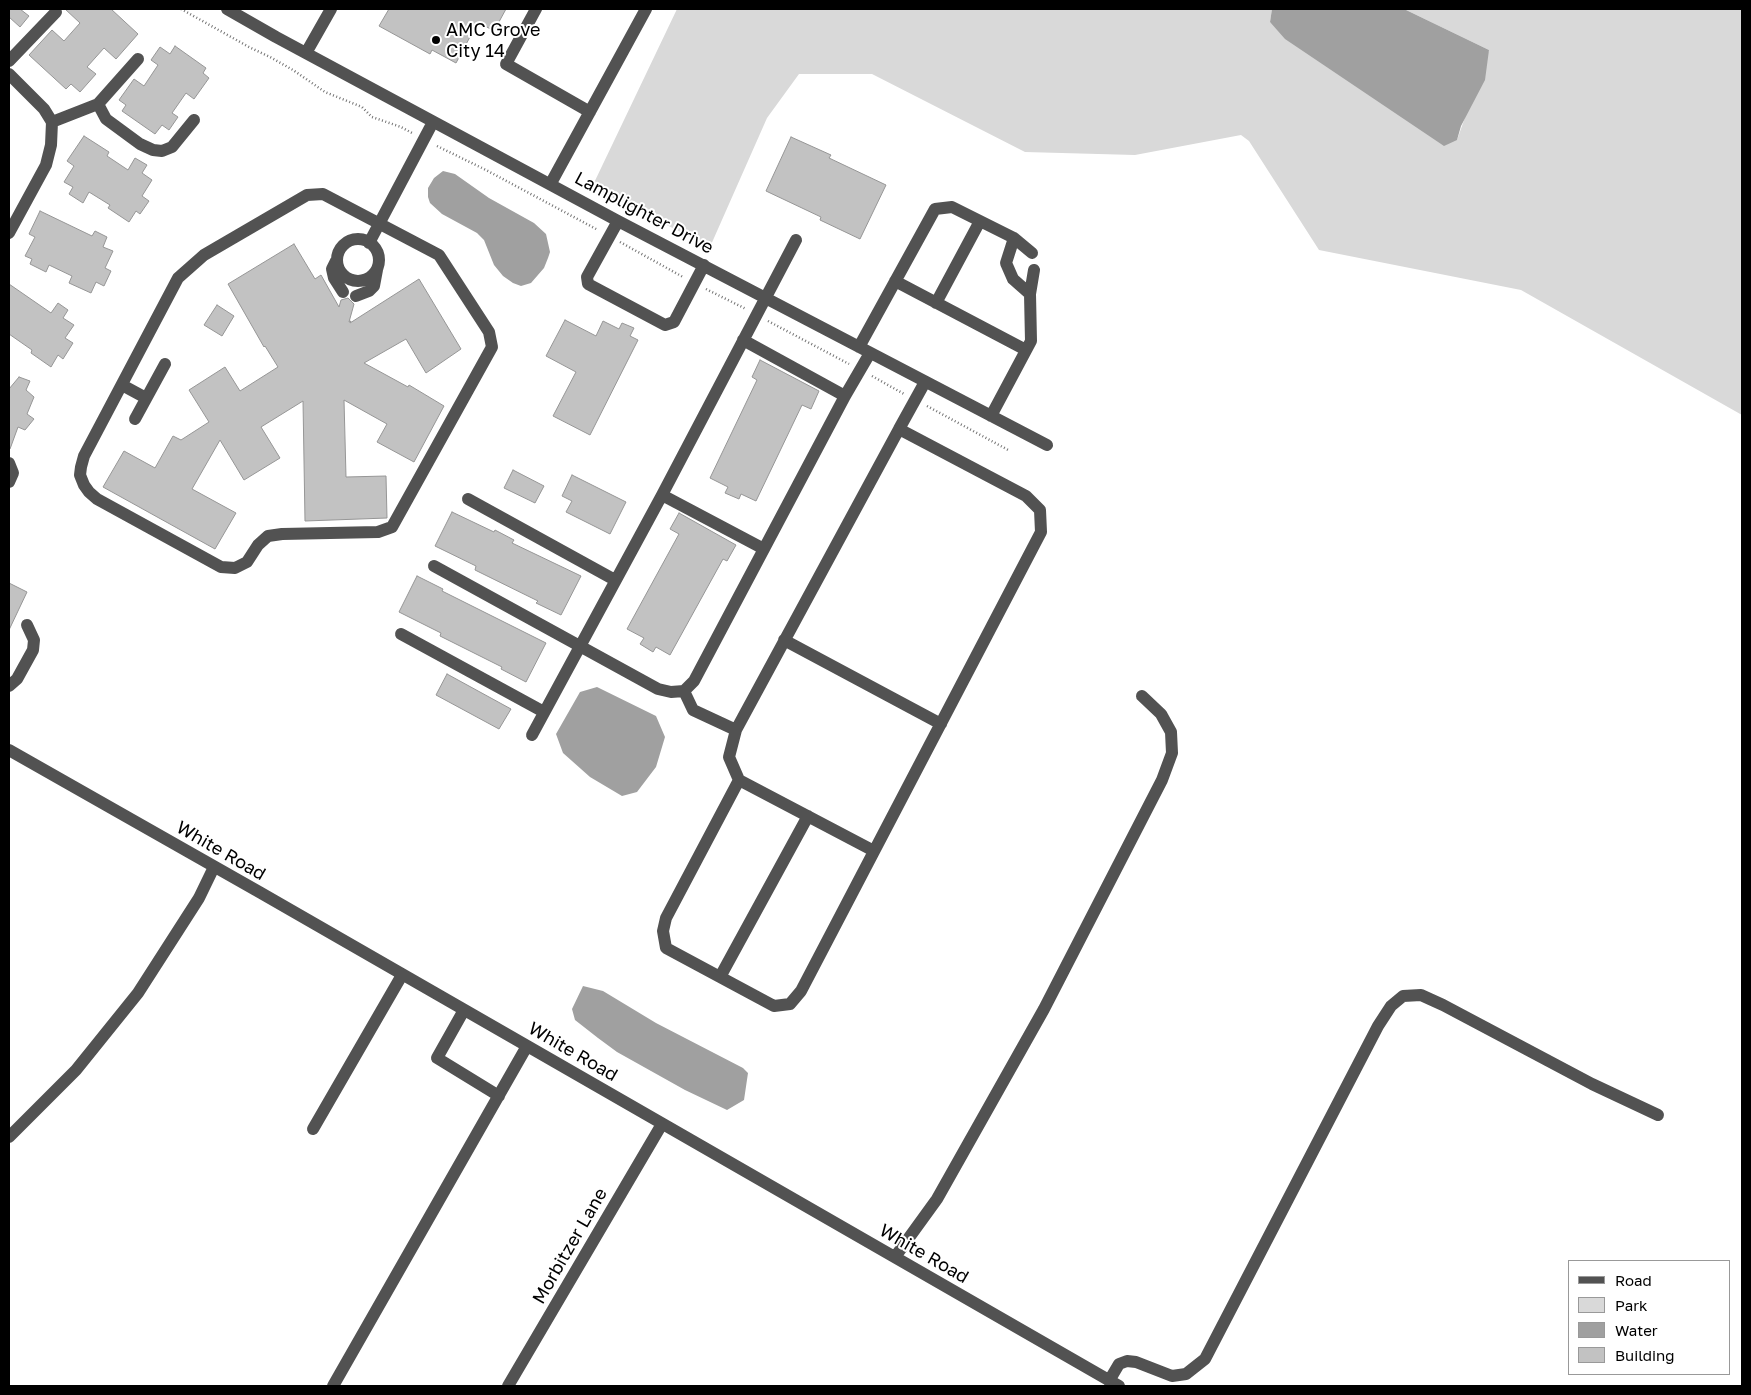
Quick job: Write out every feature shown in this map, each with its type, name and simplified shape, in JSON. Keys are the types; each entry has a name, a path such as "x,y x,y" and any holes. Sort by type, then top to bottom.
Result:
{"street":[{"name":"Lamplighter Drive","path":"227,9 618,221 765,296 1047,445"},
{"path":"306,53 331,9"},
{"path":"536,9 506,64 590,112"},
{"path":"551,183 646,9"},
{"path":"9,61 56,12"},
{"path":"52,122 98,104 138,59"},
{"path":"9,75 44,109 52,122 51,145 46,165 9,233"},
{"path":"98,104 106,119 140,144 153,150 162,151 172,147 194,120"},
{"path":"369,243 433,122"},
{"path":"323,194 439,255 489,332 492,347 392,527 378,532 268,536 258,545 247,562 235,568 221,567 97,499 84,485 80,475 84,456 122,385 178,278 204,255 307,195 323,194"},
{"path":"434,566 658,689 671,692 684,691 694,681 860,370 864,350 896,281 935,209 952,207 1014,238 1032,253"},
{"path":"618,221 587,277 588,284 665,325 674,322 704,265"},
{"path":"936,303 980,221"},
{"path":"1014,238 1006,263 1012,279 1030,294"},
{"path":"343,292 334,278 332,269 344,245 349,241 362,240 374,247 378,253 379,261 374,286 369,291 356,296"},
{"path":"532,734 662,495 796,240"},
{"path":"337,256 337,263 343,275 355,281 369,278 378,268"},
{"path":"991,416 1031,341 1030,294 1034,270"},
{"path":"896,281 1026,350"},
{"path":"743,340 845,396"},
{"path":"135,419 165,364"},
{"path":"874,851 739,780 729,757 736,730 925,382"},
{"path":"122,385 146,398"},
{"path":"739,780 666,918 663,931 666,948 774,1006 790,1004 801,991 1041,532 1040,510 1026,496 898,429"},
{"path":"9,464 13,473 9,482"},
{"path":"662,495 764,549"},
{"path":"468,499 615,580"},
{"path":"9,686 17,679 33,650 34,640 27,625"},
{"path":"401,634 544,712"},
{"path":"784,640 941,724"},
{"path":"684,691 693,710 736,730"},
{"path":"895,1257 937,1199 1044,1009 1162,780 1172,753 1171,732 1161,714 1142,696"},
{"name":"White Road","path":"9,750 1114,1383"},
{"path":"720,977 808,816"},
{"path":"9,1137 76,1070 138,993 199,898 214,867"},
{"path":"313,1129 402,974"},
{"path":"1114,1383 1119,1364 1127,1361 1136,1362 1172,1376 1186,1374 1205,1360 1378,1026 1391,1006 1403,996 1422,995 1592,1084 1658,1116"},
{"path":"464,1010 437,1058 499,1096"},
{"path":"333,1386 527,1046"},
{"name":"Morbitzer Lane","path":"508,1386 662,1124"}],"path":[{"path":"181,9 293,70 325,92 362,108 372,117 401,127 486,170 1010,451"}],"green space":[{"path":"677,9 1272,9 1270,22 1457,140 1489,50 1404,9 1742,9 1742,415 1521,290 1319,250 1249,141 1241,135 1135,155 1025,152 872,74 799,74 767,118 710,247 592,187"}],"water":[{"path":"1272,9 1404,9 1489,50 1485,80 1461,126 1457,140 1444,146 1285,39 1270,22"},
{"path":"443,171 455,174 489,198 534,223 546,234 550,252 544,268 531,283 521,286 503,276 494,265 484,240 477,233 442,214 430,203 428,188 434,178"},
{"path":"597,687 656,716 665,737 656,767 637,792 622,796 590,777 563,753 556,734 580,692"},
{"path":"583,986 603,991 656,1023 743,1068 748,1073 744,1100 727,1110 685,1090 617,1052 575,1020 572,1009"}],"building":[{"path":"9,9 20,9 29,16 20,27 9,17"},
{"path":"65,9 111,9 138,34 116,59 104,48 87,67 96,74 80,92 71,84 66,89 29,55 52,30 64,41 80,23"},
{"name":"AMC Grove City 14","path":"389,9 506,9 494,31 478,22 456,63 432,50 430,54 379,26"},
{"path":"175,46 206,68 203,73 209,78 194,99 186,93 172,113 178,117 169,130 162,125 155,134 122,111 126,105 119,100 134,79 144,86 158,65 151,60 160,47 170,54"},
{"path":"84,136 109,152 107,156 128,170 135,158 147,165 142,173 152,180 142,196 149,201 140,214 136,211 129,222 108,208 110,205 89,192 83,203 69,194 73,187 64,182 74,166 67,161"},
{"path":"791,137 831,155 829,158 886,185 860,239 820,220 821,217 766,191"},
{"path":"40,211 92,236 95,231 107,237 103,247 113,251 105,268 111,271 104,286 96,282 91,293 69,283 72,276 49,265 46,272 30,264 32,259 25,256 35,237 29,234"},
{"path":"294,244 315,279 321,275 339,307 341,300 348,298 354,304 350,323 419,279 461,349 426,373 406,339 364,363 408,387 409,385 444,406 414,462 377,442 387,424 344,400 346,477 386,476 387,518 305,521 303,401 261,427 280,458 244,480 220,440 192,489 236,513 215,549 103,487 124,451 155,468 173,436 181,440 209,422 189,390 225,367 240,391 278,367 264,347 228,284"},
{"path":"9,284 51,313 58,303 68,310 63,318 74,325 65,338 73,343 63,359 58,355 51,367 31,353 32,350 9,334"},
{"path":"217,305 234,316 222,336 204,325"},
{"path":"565,320 596,336 603,321 619,329 622,323 634,328 630,336 638,340 590,435 553,416 576,372 546,356"},
{"path":"760,360 819,391 811,409 802,405 756,501 741,494 739,499 725,493 728,487 710,478 757,380 752,377"},
{"path":"19,377 30,381 26,390 34,397 27,414 34,419 25,430 18,427 9,449 9,389"},
{"path":"513,470 544,486 535,503 504,488"},
{"path":"572,475 626,502 610,534 566,512 572,501 562,496"},
{"path":"452,512 494,532 495,530 514,540 512,543 581,576 561,615 536,603 538,601 475,570 476,566 435,546"},
{"path":"679,513 736,545 727,561 723,559 670,655 656,647 653,652 640,644 644,638 627,629 679,534 670,529"},
{"path":"417,576 443,589 442,591 546,643 526,682 501,669 502,667 440,636 441,633 399,612"},
{"path":"9,583 27,592 9,630"},
{"path":"447,674 511,709 499,729 436,695"}],"place":[{"name":"AMC Grove City 14","path":"436,40"}]}
